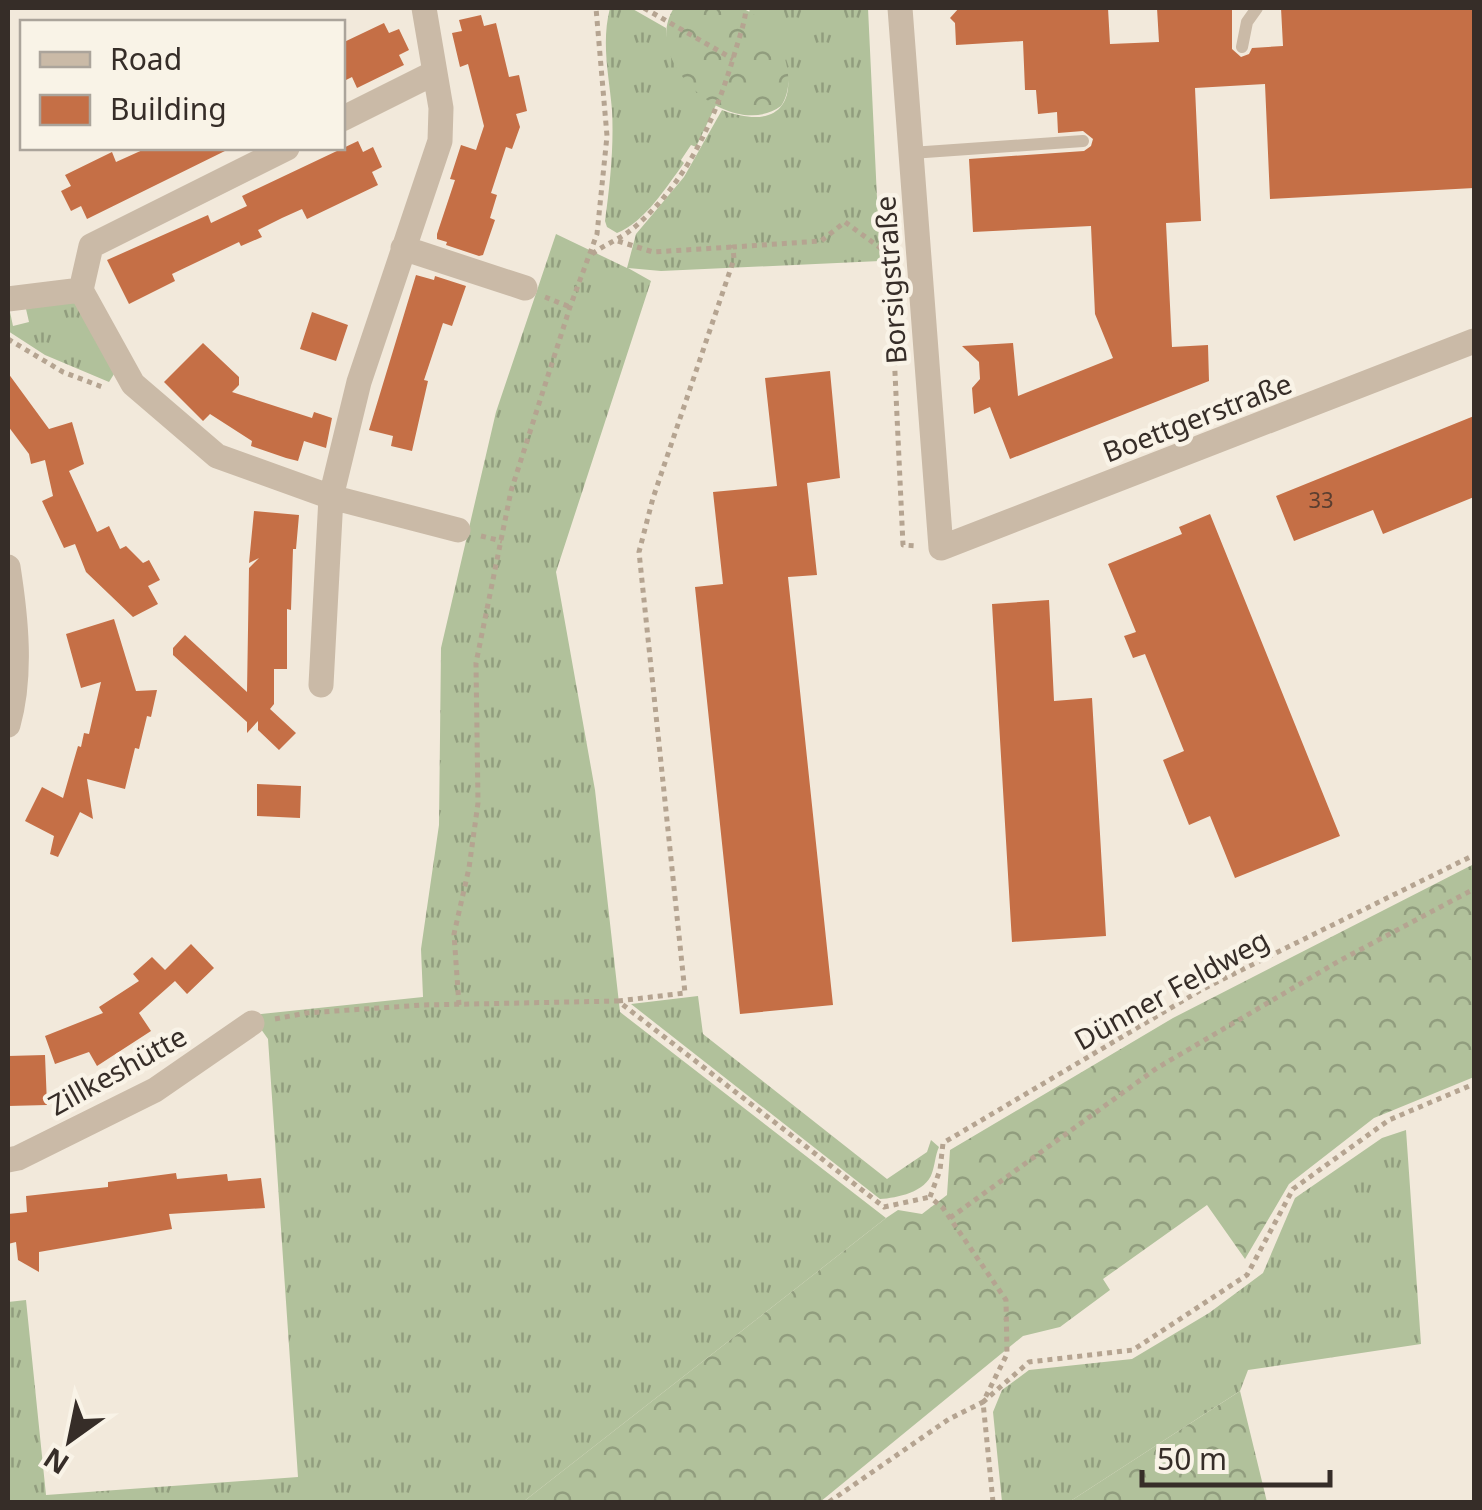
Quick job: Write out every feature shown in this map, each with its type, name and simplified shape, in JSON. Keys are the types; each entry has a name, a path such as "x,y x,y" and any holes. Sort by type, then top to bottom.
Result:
{"street":[{"name":"Borsigstraße","path":"900,8 940,548"},
{"path":"321,685 331,497 359,382 440,141 441,108 425,11"},
{"path":"345,118 434,73"},
{"path":"282,150 90,246 81,290 133,384 218,456 331,497 458,530"},
{"path":"404,248 525,288"},
{"path":"8,299 81,290"},
{"name":"Boettgerstraße","path":"940,548 1474,342"},
{"path":"8,567 14,702 8,724"},
{"name":"Zillkeshütte","path":"8,1160 155,1090 252,1023"}],"lane":[{"path":"1242,47 1247,22 1257,8"},
{"path":"911,153 1083,141"}],"path":[{"path":"459,1004 454,934 470,868 478,803 476,663 512,492 597,234 607,136 596,8"},
{"path":"644,8 733,59"},
{"path":"590,255 638,224 699,148 718,108 746,8"},
{"path":"887,200 903,545 940,548"},
{"path":"616,241 654,252 821,241 846,222 890,255"},
{"path":"252,1023 306,1012 618,1001 685,994 639,552 653,498 734,258 733,248"},
{"path":"8,339 63,372 108,389 133,384"},
{"name":"Dünner Feldweg","path":"930,1197 940,1170 943,1143 1201,990 1474,855"},
{"path":"950,1218 1157,1068 1474,888"},
{"path":"618,1001 884,1207 930,1197 950,1218 1006,1300 1007,1354 983,1402 993,1502"},
{"path":"829,1502 948,1419 983,1402 1030,1362 1133,1350 1247,1275 1293,1189 1389,1120 1474,1084"}],"green space":[{"path":"610,8 631,8 666,28 670,52 680,72 716,105 696,147 691,145 681,160 684,163 663,192 637,221 617,233 605,221 612,138 606,46"},
{"path":"674,8 739,8 764,22 786,64 787,94 781,106 761,115 738,114 696,91 679,72 669,51 666,29"},
{"path":"750,8 868,8 880,261 661,271 628,268 651,281 556,572 595,790 620,1012 886,1218 523,1502 8,1502 8,1302 26,1300 46,1495 298,1477 268,1039 251,1015 423,997 421,949 439,825 441,648 496,412 556,234 627,268 636,234 684,177 722,110 751,117 771,114 783,104 788,88 787,69 779,49 749,13"},
{"path":"75,301 114,374 109,382 45,355 8,331 8,312 13,326 29,322 26,309"},
{"path":"1474,864 1474,1077 1374,1118 1289,1184 1245,1259 1207,1205 1103,1279 1110,1290 1060,1327 1023,1336 820,1502 523,1502 886,1218 898,1210 922,1214 947,1195 950,1150 1173,1018"},
{"path":"698,996 703,1034 887,1179 927,1152 931,1140 939,1147 929,1180 910,1193 880,1199 631,1004"},
{"path":"1406,1130 1421,1344 1248,1370 1240,1391 1069,1502 1002,1502 993,1412 1002,1390 1029,1370 1132,1359 1209,1313 1263,1273 1295,1198 1382,1138"},
{"path":"1240,1391 1267,1502 1069,1502 1237,1393"}],"building":[{"path":"959,8 1108,8 1110,44 1159,42 1157,8 1232,8 1232,49 1241,57 1252,48 1283,46 1281,8 1474,8 1474,188 1270,199 1265,84 1195,88 1201,221 1166,223 1172,347 1208,345 1209,381 1010,459 990,407 974,414 972,388 980,379 979,362 962,346 1013,343 1018,396 1113,358 1095,314 1091,226 973,232 969,159 1084,151 1093,139 1083,131 1058,133 1057,112 1038,114 1036,90 1025,90 1023,41 956,45 955,23 950,18"},
{"path":"481,15 484,26 496,23 509,77 519,75 527,111 516,114 520,127 512,149 506,147 491,193 497,195 490,218 495,220 483,255 479,256 446,245 447,242 437,239 437,234 455,180 450,179 461,145 476,150 484,126 468,64 460,67 452,33 462,31 459,20"},
{"path":"384,23 389,33 399,29 409,50 399,55 404,65 357,88 352,77 345,80 345,42"},
{"path":"358,141 363,152 373,147 382,167 372,172 378,185 307,219 302,209 282,218 258,230 262,237 241,246 239,242 172,274 175,281 129,304 107,260 208,215 211,223 247,206 242,196"},
{"path":"143,150 227,150 87,219 81,206 71,211 61,191 71,186 65,175 112,152 116,162"},
{"path":"416,275 434,280 435,276 466,286 452,326 443,323 424,380 428,381 412,451 391,446 393,436 369,430"},
{"path":"312,312 348,325 336,361 300,349"},
{"path":"203,343 239,377 239,385 232,392 312,418 314,412 332,418 326,448 304,441 298,461 251,446 252,441 210,414 203,421 164,382"},
{"path":"830,371 840,478 807,483 817,575 788,577 833,1005 740,1014 695,587 723,584 713,492 777,486 765,378"},
{"path":"8,373 49,429 72,422 84,464 69,471 97,532 109,526 120,549 126,546 143,563 149,560 160,580 148,586 158,604 133,617 86,572 75,544 64,548 42,501 53,496 45,460 31,464 29,454 8,426"},
{"path":"1474,416 1474,497 1383,534 1373,510 1294,541 1276,496"},
{"path":"254,511 299,515 293,549 291,610 287,609 287,669 274,669 274,704 270,709 296,733 279,750 258,730 258,721 247,733 247,722 173,655 173,648 185,635 247,692 249,568 259,558 249,563"},
{"path":"1210,514 1340,836 1235,878 1210,816 1189,825 1163,760 1184,751 1145,654 1133,658 1124,636 1136,632 1108,564 1182,534 1179,527"},
{"path":"1049,600 1054,701 1092,698 1106,936 1012,942 992,604"},
{"path":"114,619 136,691 157,690 151,717 147,716 139,749 135,748 125,789 87,779 93,819 80,812 58,857 50,854 54,836 25,821 42,787 63,798 78,746 81,747 84,733 89,734 101,682 81,688 66,634"},
{"path":"257,784 301,786 300,818 257,816"},
{"path":"191,944 214,968 187,994 175,981 139,1013 151,1031 97,1066 89,1052 55,1064 45,1036 103,1013 99,1007 139,981 133,974 152,957 165,970"},
{"path":"45,1055 47,1105 8,1106 8,1056"},
{"path":"176,1173 177,1179 227,1174 228,1181 261,1178 265,1208 169,1214 172,1229 39,1252 39,1272 18,1260 16,1242 8,1244 8,1214 27,1212 26,1196 108,1187 108,1182"}]}
